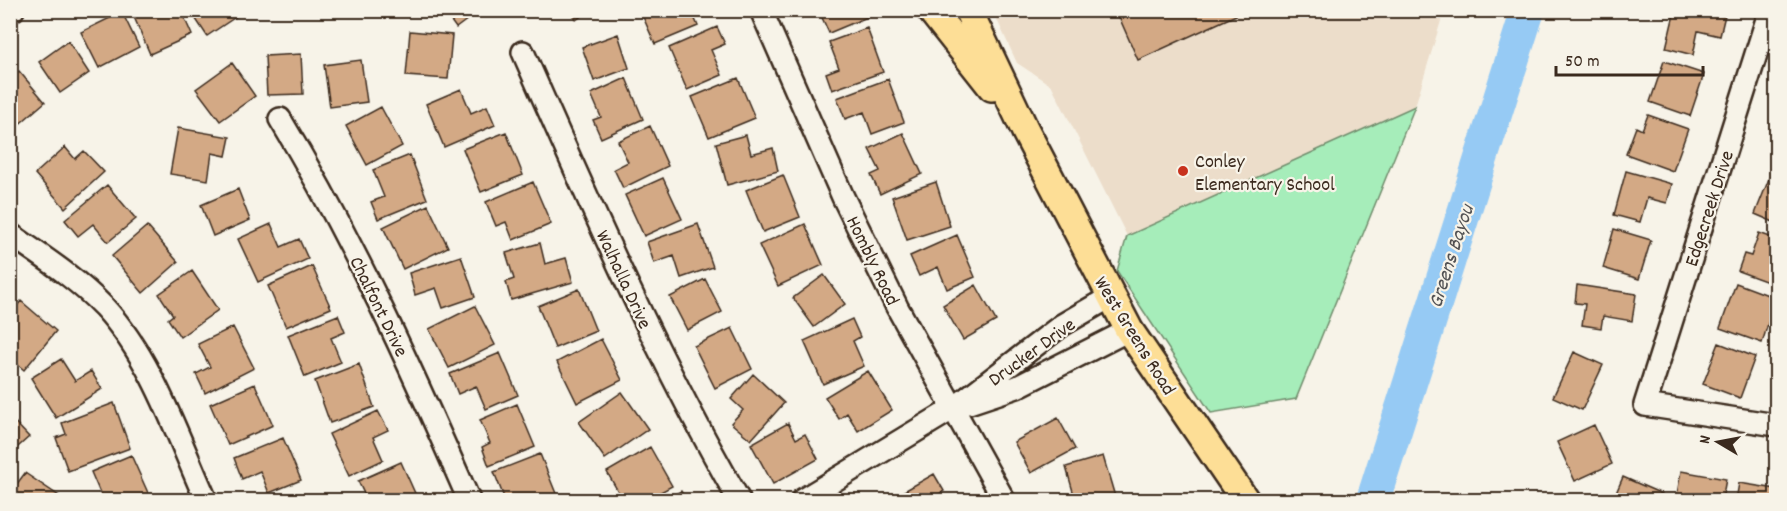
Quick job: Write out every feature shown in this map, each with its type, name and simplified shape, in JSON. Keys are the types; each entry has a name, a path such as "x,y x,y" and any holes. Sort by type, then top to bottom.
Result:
{"main road":[{"name":"West Greens Road","path":"931,10 1025,130"},
{"name":"West Greens Road","path":"968,10 1025,130 1110,297 1129,330 1245,501"}],"street":[{"name":"Hombly Road","path":"761,10 848,207 897,307 1004,501"},
{"name":"Edgecreek Drive","path":"1770,10 1645,405 1776,425"},
{"name":"Walhalla Drive","path":"523,52 628,290 676,388 739,501"},
{"name":"Chalfont Drive","path":"279,119 333,211 368,278 469,501"},
{"path":"10,234 87,290 121,328 148,373 206,501"},
{"name":"Drucker Drive","path":"802,501 954,408 1062,325 1110,297"},
{"name":"Drucker Drive","path":"954,408 1017,387 1129,330"}],"shaded area":[{"name":"Conley Elementary School","path":"993,11 1444,11 1415,106 1127,236 1052,86 1017,63"}],"green space":[{"path":"1415,106 1296,399 1211,413 1117,271 1127,236"}],"building":[{"path":"131,10 181,10 192,35 150,54"},
{"path":"190,10 242,10 243,12 207,36"},
{"path":"443,10 480,10 456,28"},
{"path":"569,10 590,10 576,20"},
{"path":"640,10 691,10 698,26 655,44"},
{"path":"798,10 870,10 872,15 829,33 819,11 801,18"},
{"path":"1116,10 1247,10 1138,60"},
{"path":"1675,10 1706,10 1725,15 1720,36 1698,31 1693,55 1666,48"},
{"path":"122,12 139,47 99,68 81,32"},
{"path":"717,27 725,44 711,50 722,75 687,90 669,48"},
{"path":"867,28 883,72 832,90 826,73 839,68 829,42"},
{"path":"410,31 452,35 448,79 406,76"},
{"path":"618,34 629,68 594,81 582,47"},
{"path":"68,41 89,73 60,93 39,62"},
{"path":"301,54 303,94 267,95 265,56"},
{"path":"361,60 367,102 330,107 324,65"},
{"path":"1664,61 1704,74 1690,116 1650,102"},
{"path":"232,63 255,96 220,121 196,89"},
{"path":"19,71 45,102 10,132 10,78"},
{"path":"626,78 643,119 601,138 593,120 601,117 591,94"},
{"path":"738,78 755,118 709,137 692,97"},
{"path":"888,79 904,122 872,134 864,112 845,119 837,98"},
{"path":"461,89 471,113 487,106 495,125 444,147 426,104"},
{"path":"381,107 402,146 367,165 346,126"},
{"path":"1648,115 1688,129 1673,171 1626,154 1636,127 1642,130"},
{"path":"650,126 668,166 623,188 614,169 628,162 618,141"},
{"path":"178,128 230,137 226,156 212,153 208,180 170,174"},
{"path":"506,132 523,175 481,192 463,149"},
{"path":"903,133 922,174 880,194 871,175 880,171 869,149"},
{"path":"746,135 751,154 773,148 778,171 727,185 716,143"},
{"path":"65,147 75,159 84,151 104,172 65,208 35,174"},
{"path":"410,155 427,199 378,219 371,202 384,197 373,170"},
{"path":"1626,171 1672,184 1667,203 1647,198 1640,222 1614,215"},
{"path":"1772,171 1776,173 1776,223 1755,214"},
{"path":"783,175 800,217 763,232 746,190"},
{"path":"663,178 682,219 644,236 625,195"},
{"path":"533,182 551,224 513,240 506,222 496,226 486,202"},
{"path":"936,182 950,226 907,240 892,197"},
{"path":"107,185 136,219 108,242 93,224 78,236 65,220"},
{"path":"238,189 250,220 213,236 201,205"},
{"path":"428,205 448,247 403,269 383,227"},
{"path":"271,224 281,247 299,239 308,259 258,282 238,239"},
{"path":"698,224 713,267 681,278 674,256 654,263 647,242"},
{"path":"805,224 823,265 778,286 759,245"},
{"path":"147,226 178,262 143,293 112,256"},
{"path":"1614,229 1651,240 1639,279 1603,268"},
{"path":"1759,233 1776,239 1776,285 1738,271 1744,254 1751,256"},
{"path":"957,235 975,277 947,289 938,267 919,276 910,256"},
{"path":"540,243 545,264 566,258 573,282 511,300 506,282 514,279 506,253"},
{"path":"461,256 475,297 443,308 436,288 415,295 409,273"},
{"path":"312,266 331,308 286,327 268,286"},
{"path":"192,271 218,310 180,337 168,319 173,315 159,294"},
{"path":"824,275 845,304 814,327 793,298"},
{"path":"705,279 722,312 687,330 670,297"},
{"path":"1736,283 1776,298 1762,343 1720,328"},
{"path":"976,285 996,321 963,340 943,305"},
{"path":"1577,285 1636,294 1632,321 1603,316 1601,328 1582,325 1585,304 1575,303"},
{"path":"579,289 596,331 555,348 538,306"},
{"path":"21,301 56,331 24,370 10,358 10,314"},
{"path":"475,306 495,345 449,368 429,329"},
{"path":"338,315 345,332 331,338 341,362 305,377 288,335"},
{"path":"852,319 860,337 853,341 864,366 823,384 804,341"},
{"path":"233,327 254,368 205,393 196,374 210,367 198,344"},
{"path":"732,328 752,369 715,388 694,346"},
{"path":"601,339 622,380 577,403 557,362"},
{"path":"1719,343 1755,357 1740,398 1703,384"},
{"path":"1574,352 1603,365 1582,410 1553,397"},
{"path":"500,353 518,395 486,409 476,386 458,394 450,374"},
{"path":"61,359 75,381 91,371 102,389 56,418 31,378"},
{"path":"359,364 374,407 330,423 315,381"},
{"path":"868,371 892,410 858,431 847,413 839,419 825,397"},
{"path":"753,374 784,403 751,440 731,423 743,410 731,399"},
{"path":"255,384 273,425 228,445 210,404"},
{"path":"622,392 648,429 605,459 579,422"},
{"path":"114,403 130,448 68,471 56,438 66,434 62,423"},
{"path":"517,404 535,447 489,466 482,447 490,443 480,420"},
{"path":"378,411 388,430 373,437 383,460 349,476 329,434"},
{"path":"10,417 29,437 10,454"},
{"path":"1058,418 1075,449 1031,473 1014,442"},
{"path":"788,423 796,439 805,434 818,459 773,484 751,444"},
{"path":"1594,425 1612,464 1575,481 1557,442"},
{"path":"283,438 301,480 269,493 260,471 242,479 234,458"},
{"path":"650,447 672,486 646,500 634,500 632,497 623,500 607,472"},
{"path":"540,454 557,496 545,500 505,500 494,472"},
{"path":"131,455 149,495 137,500 103,500 91,472"},
{"path":"1103,456 1116,500 1063,500 1074,495 1066,467"},
{"path":"401,462 418,500 367,500 358,481"},
{"path":"1681,471 1726,479 1722,500 1676,500"},
{"path":"25,473 59,496 56,500 10,500 10,493"},
{"path":"934,474 944,491 933,498 935,500 894,500 892,498"},
{"path":"1623,477 1662,494 1660,500 1613,500"},
{"path":"1739,483 1776,489 1776,500 1736,500"},
{"path":"681,491 686,500 664,500"},
{"path":"292,493 296,500 278,500"}],"waterway":[{"name":"Greens Bayou","path":"1373,500 1528,10"}],"place":[{"name":"Conley Elementary School","path":"1183,171"}]}
